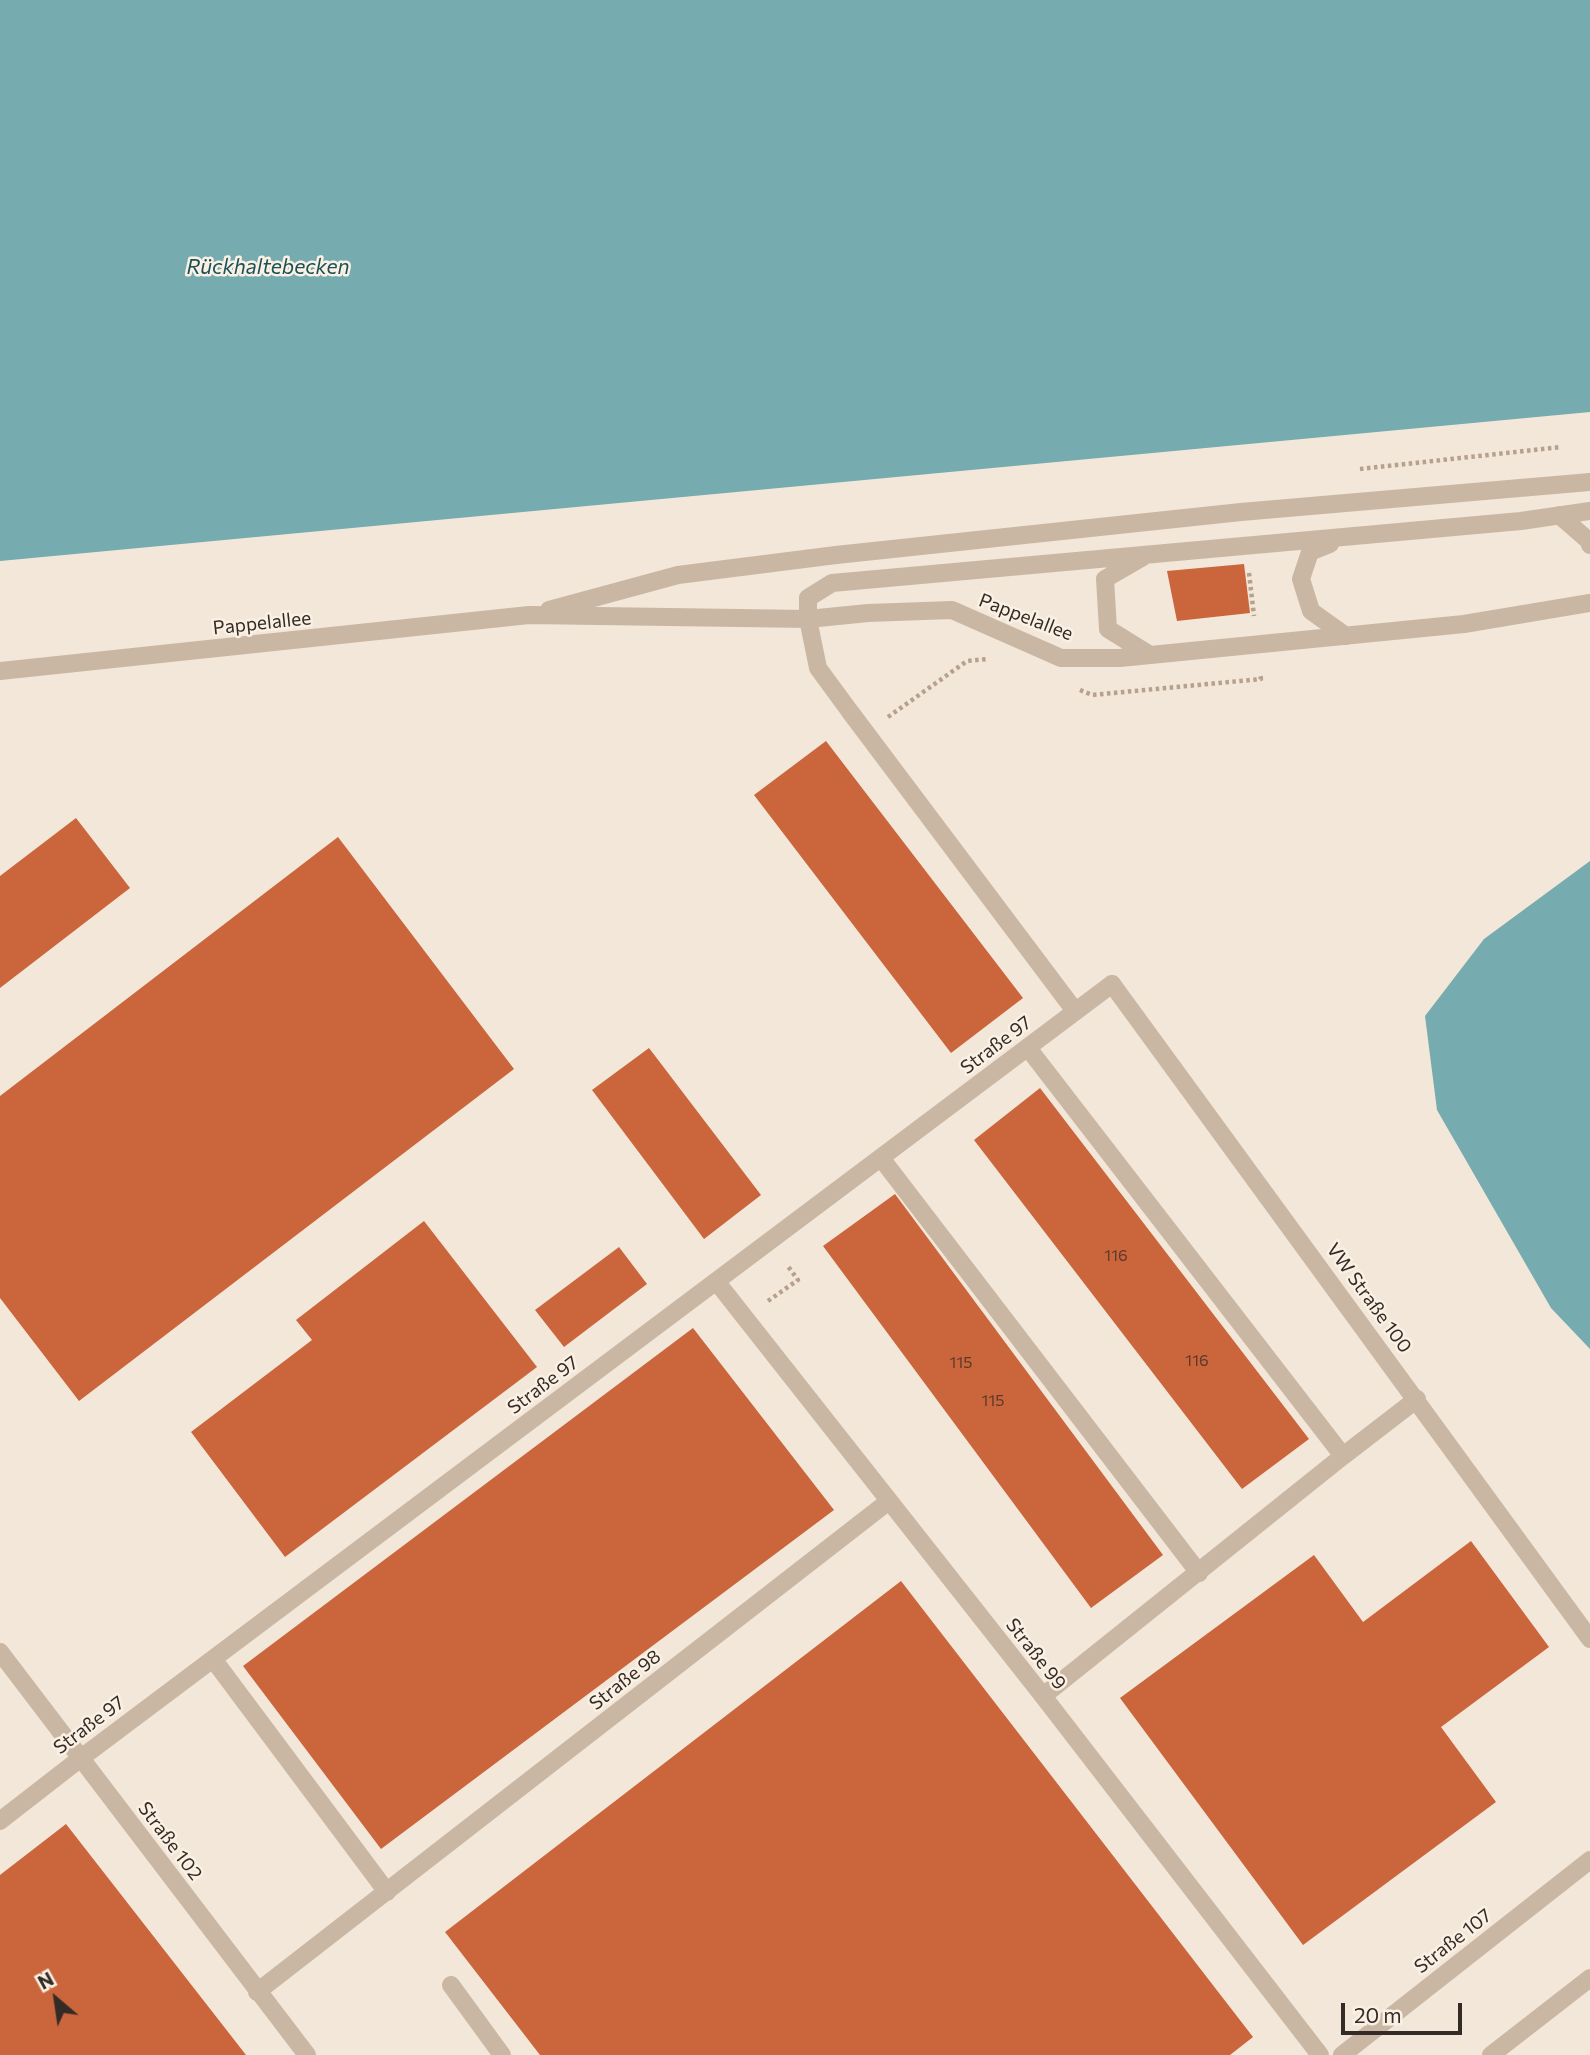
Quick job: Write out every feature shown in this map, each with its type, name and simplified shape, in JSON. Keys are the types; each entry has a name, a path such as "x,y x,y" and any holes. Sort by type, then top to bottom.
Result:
{"street":[{"name":"Pappelallee","path":"529,615 678,575 836,555 1248,511 1590,482"},
{"path":"1075,1011 818,668 808,619 808,598 832,583 1590,511"},
{"path":"1559,515 1589,541 1590,545"},
{"path":"1346,636 1311,611 1301,579 1310,552 1349,536"},
{"path":"1149,554 1105,579 1108,629 1150,655"},
{"name":"Pappelallee","path":"0,671 529,615 808,619 868,613 951,610 1061,658 1120,658 1464,624 1589,602"},
{"name":"Straße 97","path":"0,1821 1112,984"},
{"name":"VW Straße 100","path":"1112,984 1417,1399 1590,1640"},
{"path":"1028,1048 1343,1456"},
{"path":"881,1157 1199,1573"},
{"name":"Straße 99","path":"716,1281 1043,1696 1320,2055"},
{"path":"1043,1696 1417,1399"},
{"name":"Straße 98","path":"257,1992 889,1501"},
{"name":"Straße 102","path":"0,1652 307,2055"},
{"path":"213,1659 387,1892"},
{"name":"Straße 107","path":"1342,2055 1590,1860"},
{"path":"1491,2055 1590,1978"},
{"path":"451,1985 502,2055"}],"path":[{"path":"1348,470 1561,447"},
{"path":"1079,689 1092,695 1261,679 1245,544"},
{"path":"866,733 967,661 990,659"},
{"path":"745,1318 798,1280 769,1241"}],"water":[{"name":"Rückhaltebecken","path":"0,0 1590,0 1590,412 0,561"},
{"path":"1590,861 1590,1349 1551,1308 1437,1110 1425,1016 1484,939"}],"building":[{"path":"1244,564 1250,613 1177,621 1167,571"},
{"path":"826,741 1023,998 951,1053 754,795"},
{"path":"76,818 130,888 0,988 0,876"},
{"path":"338,837 514,1069 79,1401 0,1298 0,1096"},
{"path":"649,1048 761,1195 704,1239 592,1090"},
{"path":"1040,1088 1309,1439 1242,1489 974,1140"},
{"path":"895,1194 1163,1555 1091,1608 823,1246"},
{"path":"424,1221 537,1367 285,1557 191,1432 312,1340 296,1320"},
{"path":"619,1247 647,1284 564,1347 535,1310"},
{"path":"693,1328 834,1510 381,1849 243,1666"},
{"path":"1471,1541 1549,1647 1441,1727 1496,1802 1303,1945 1120,1698 1314,1555 1363,1622"},
{"path":"901,1581 1253,2037 1230,2055 540,2055 445,1932"},
{"path":"66,1824 246,2055 0,2055 0,1875"}]}
